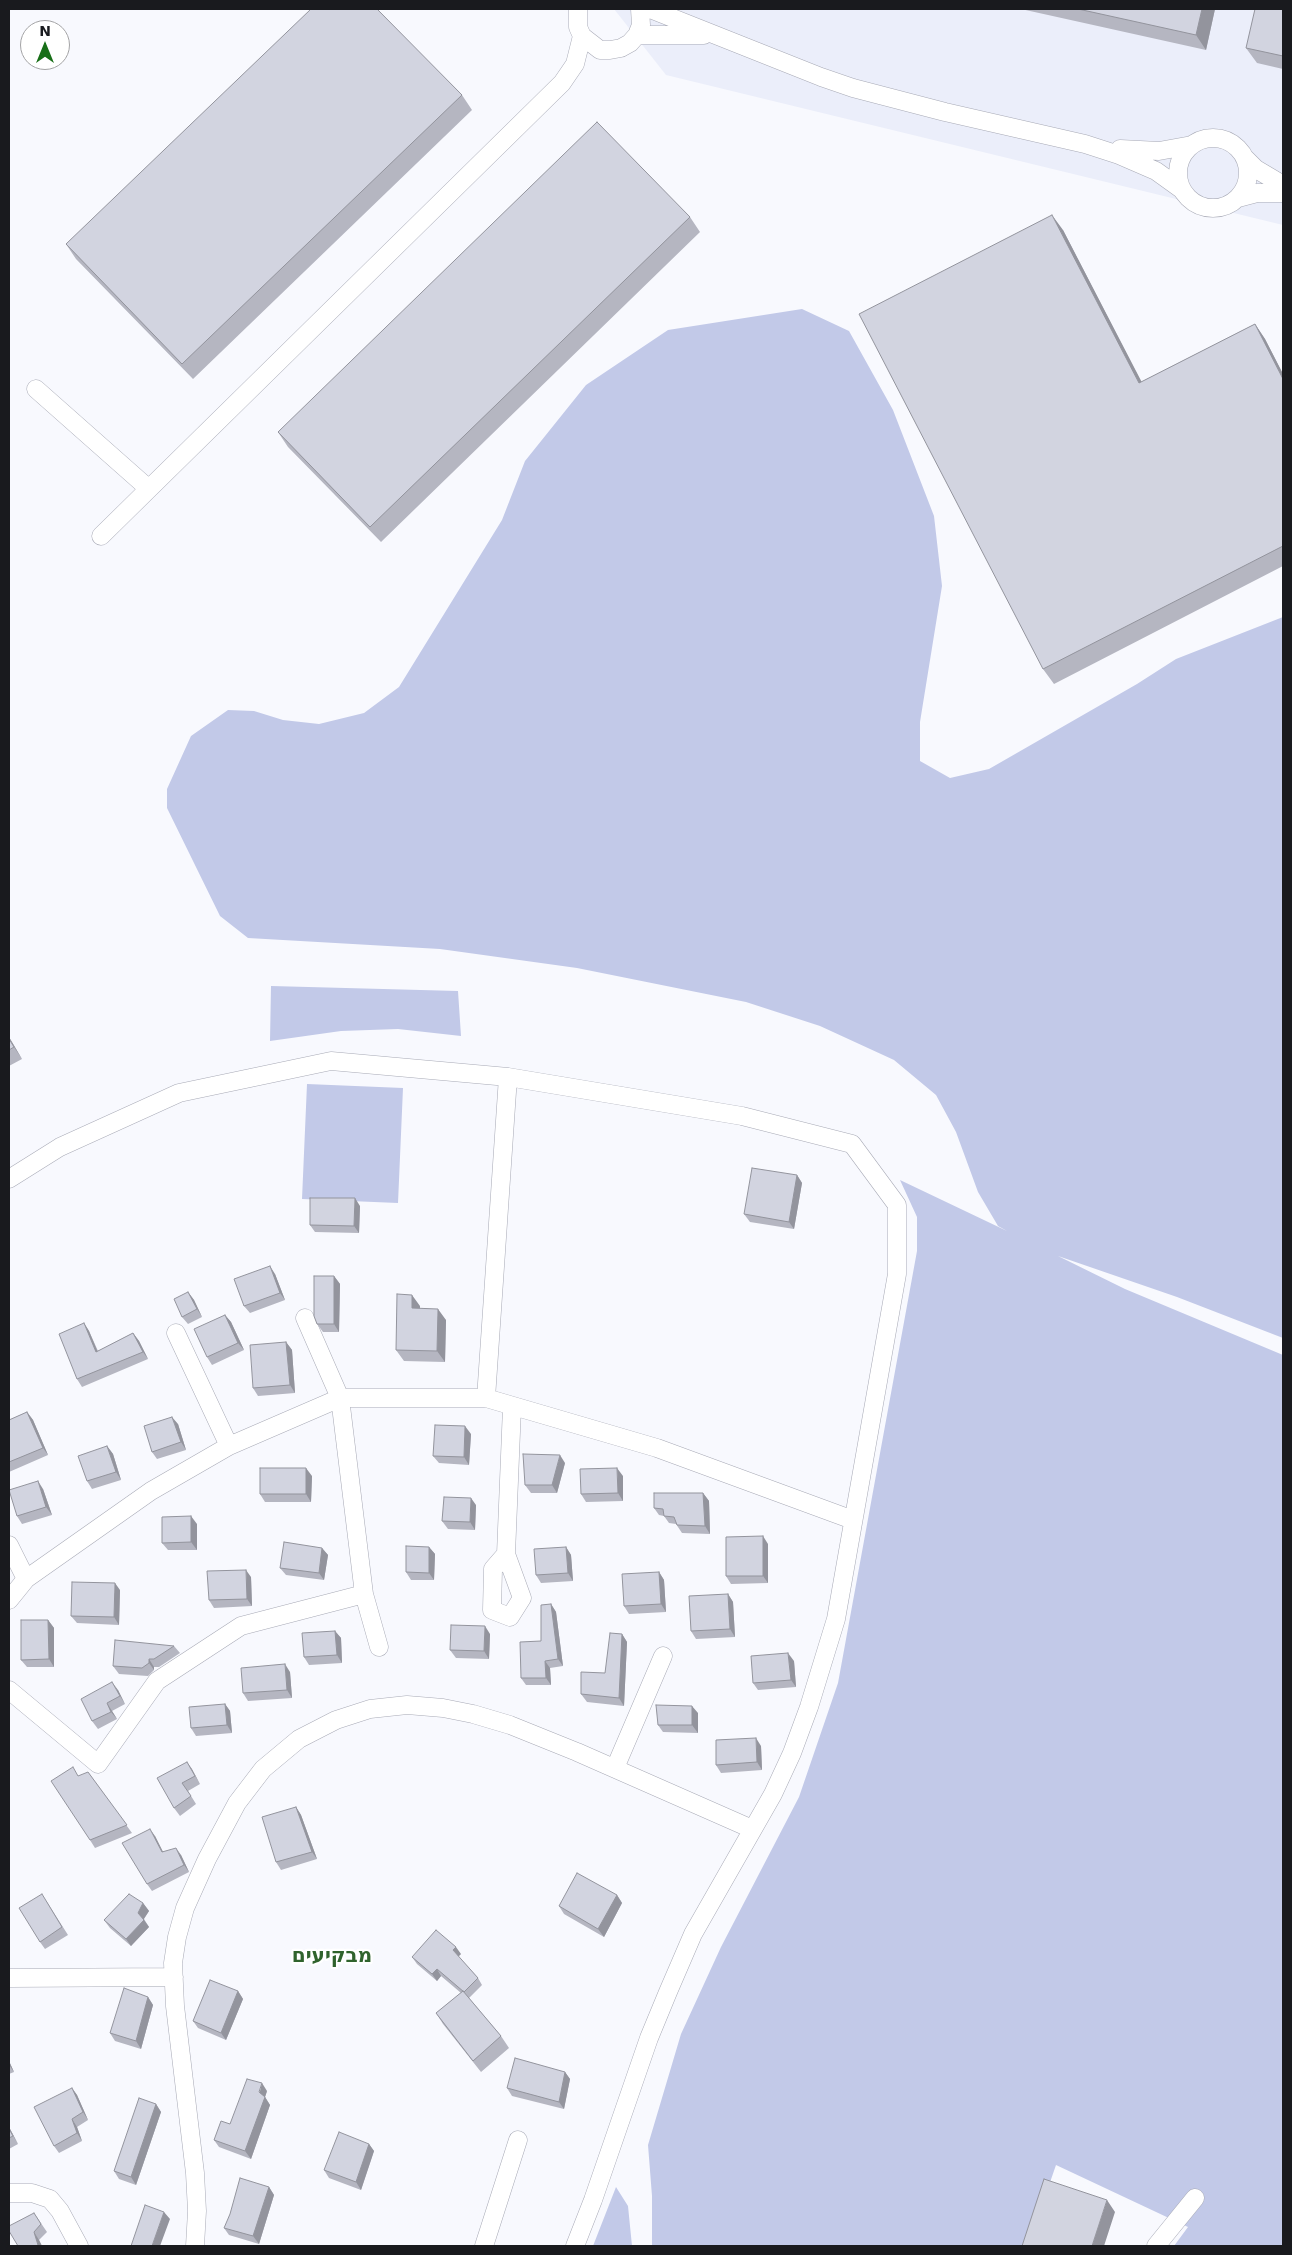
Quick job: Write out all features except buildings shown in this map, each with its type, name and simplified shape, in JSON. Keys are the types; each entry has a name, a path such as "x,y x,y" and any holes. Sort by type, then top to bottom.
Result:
{"street":[{"path":"578,9 578,27 582,36 600,50"},
{"path":"575,64 600,50 621,48 630,43 637,35 641,25 640,9"},
{"path":"650,9 821,77 862,90 1085,144 1146,166 1181,189 1192,202 1207,208 1224,207 1238,198 1257,193 1283,193"},
{"path":"637,35 712,35"},
{"path":"101,536 562,83 575,64 582,36"},
{"path":"1085,144 1149,151 1175,149 1192,145 1207,138 1224,140 1238,148 1244,157 1262,173 1283,185"},
{"path":"1181,189 1178,179 1178,168 1184,152 1192,145"},
{"path":"1238,198 1244,189 1247,179 1244,157"},
{"path":"36,389 149,489"},
{"path":"9,1179 60,1146 179,1093 331,1061 508,1077 742,1116 852,1144 897,1205 897,1274 836,1619 809,1707 792,1753 773,1794 693,1934 649,2038 593,2200 575,2246"},
{"path":"486,1398 508,1077"},
{"path":"305,1318 340,1398 364,1594 379,1647"},
{"path":"176,1332 229,1446"},
{"path":"9,1600 26,1579 151,1492 229,1446 340,1398 486,1398 657,1448 853,1520"},
{"path":"506,1554 512,1407"},
{"path":"9,1545 26,1579"},
{"path":"9,1690 98,1764 157,1681 241,1626 364,1594"},
{"path":"615,1768 663,1656"},
{"path":"195,2246 197,2211 195,2173 173,1962 177,1937 185,1908 207,1860 237,1803 263,1769 300,1739 336,1720 370,1709 407,1705 443,1708 473,1714 510,1725 615,1768 752,1829"},
{"path":"9,1978 174,1977"},
{"path":"484,2246 518,2140"},
{"path":"9,2193 32,2193 50,2199 60,2211 78,2246"},
{"path":"1156,2246 1195,2198"}],"shaded area":[{"path":"614,9 1283,9 1283,225 666,75"},
{"path":"802,309 849,331 893,410 934,516 942,586 920,722 920,761 950,778 989,769 1137,684 1176,659 1283,617 1283,1338 1177,1297 1058,1256 1125,1289 1283,1355 1283,2246 1174,2246 1188,2227 1056,2165 1028,2246 652,2246 652,2196 648,2145 681,2034 721,1947 799,1797 838,1683 917,1251 917,1217 900,1180 1007,1231 998,1226 978,1192 956,1132 936,1095 894,1060 820,1026 746,1002 577,968 440,949 248,938 220,916 167,808 167,789 191,736 228,710 254,711 283,720 319,724 364,713 399,687 502,520 525,461 586,385 668,330"},
{"path":"271,986 458,991 461,1036 398,1029 341,1031 270,1041"},
{"path":"307,1084 403,1088 398,1203 302,1199"},
{"path":"616,2187 628,2206 632,2246 593,2246"}],"district":[{"name":"מבקיעים","path":"332,1957"}]}
